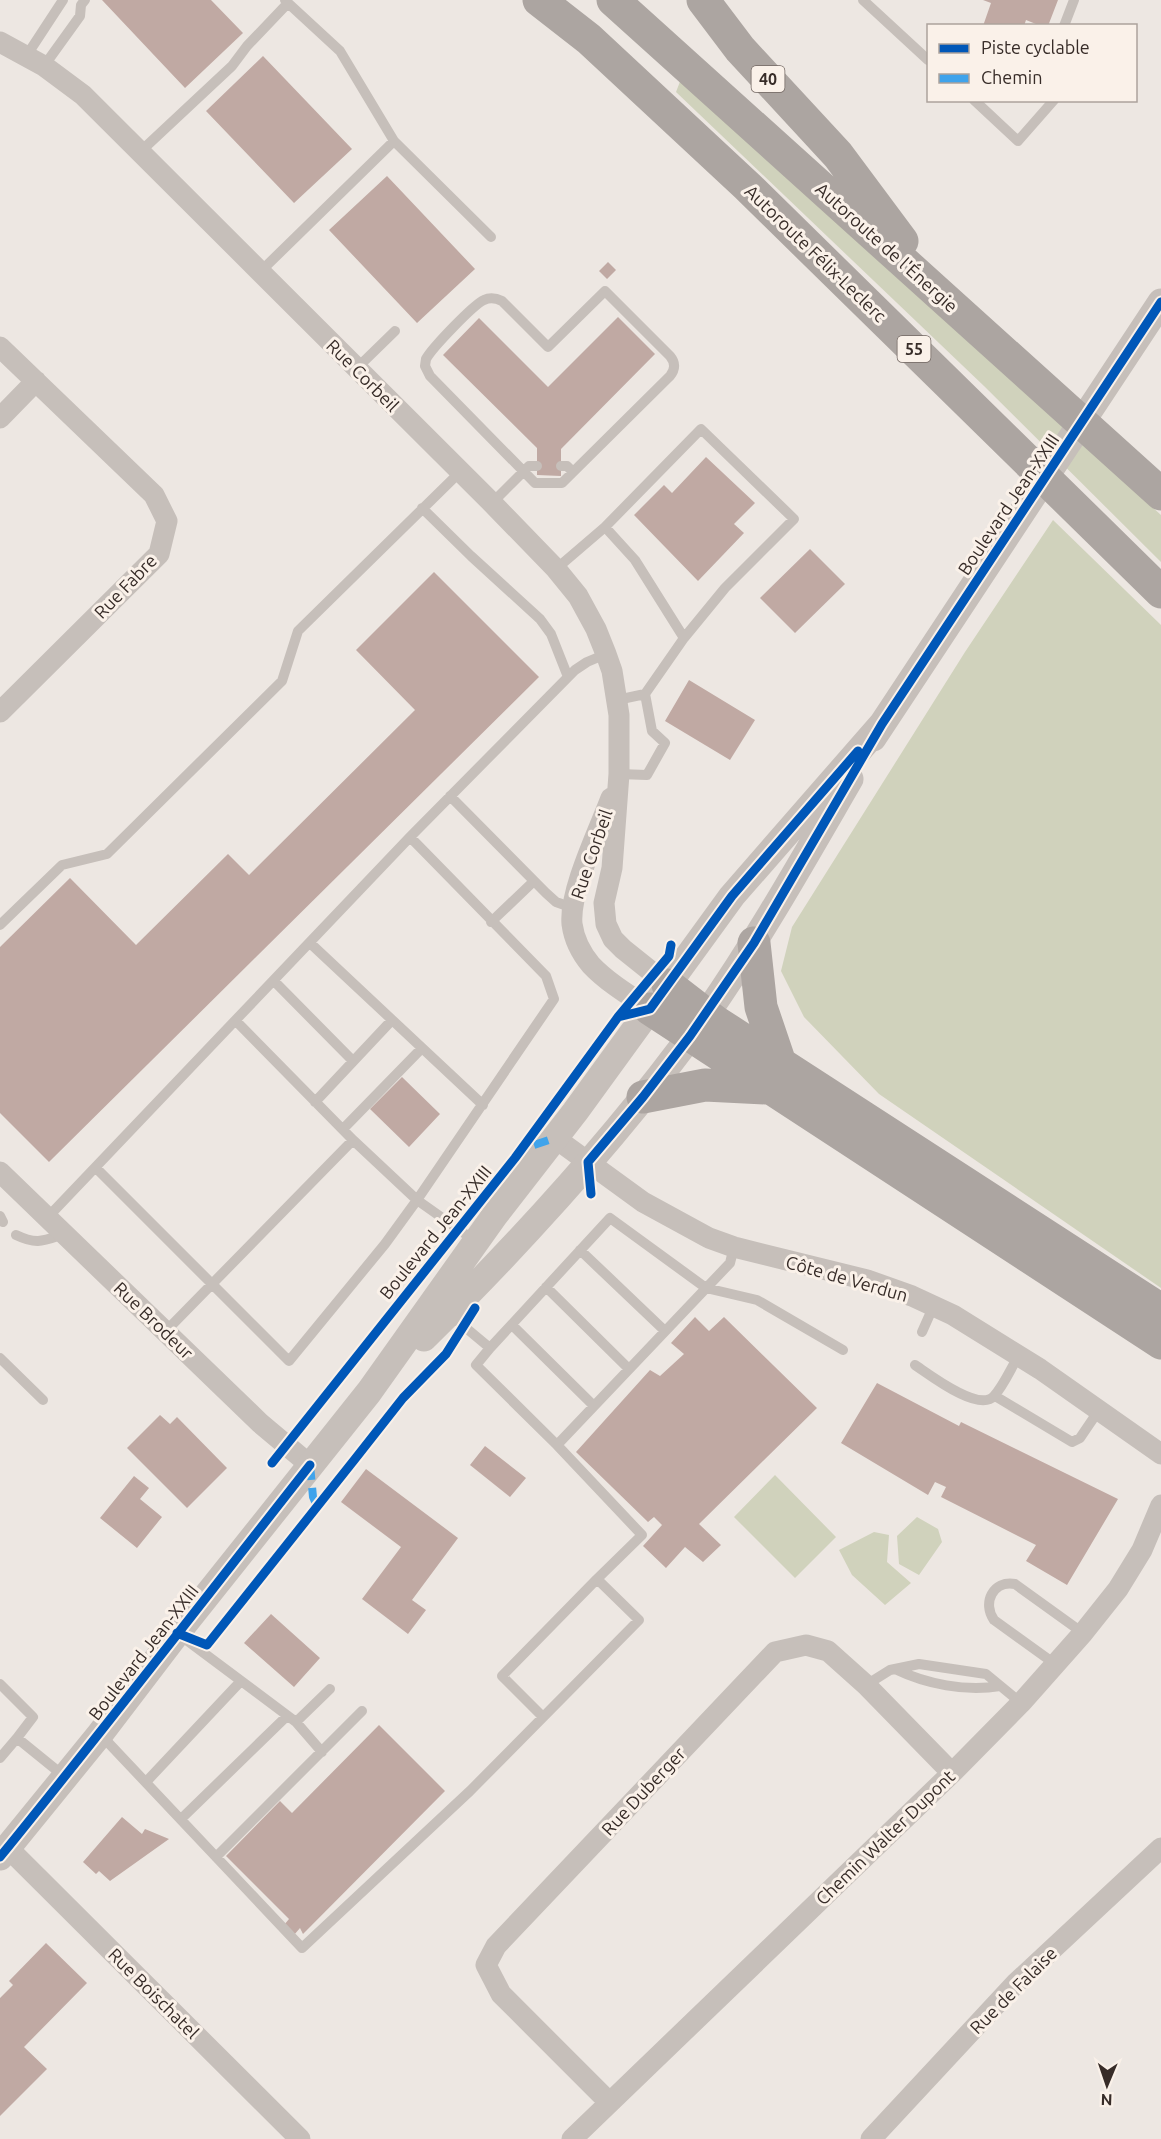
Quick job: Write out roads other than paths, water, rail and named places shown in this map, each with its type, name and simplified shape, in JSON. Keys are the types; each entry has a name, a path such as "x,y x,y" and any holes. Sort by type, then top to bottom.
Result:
{"highway":[{"name":"Autoroute Félix-Leclerc","path":"539,0 589,39 832,268 1161,592"},
{"name":"55","path":"547,0 589,39"},
{"name":"Autoroute de l'Énergie","path":"614,0 1161,494"},
{"name":"40","path":"703,0 740,49 838,155 946,301"},
{"path":"754,943 761,1007 774,1075"},
{"path":"659,997 698,1025 716,1023 774,1075 1161,1343"},
{"path":"643,1097 774,1075 1161,1310"}],"street":[{"name":"Rue Corbeil","path":"0,42 35,60 83,95 492,503 556,569 584,607 612,672 620,729 612,868 604,903 606,924 618,944 659,997"},
{"name":"Boulevard Jean-XXIII","path":"4,1852 100,1734 177,1633 369,1392 441,1307 523,1236 643,1097 698,1025 754,943 882,724 1161,302"},
{"name":"Rue Fabre","path":"0,347 154,495 167,521 159,554 0,712"},
{"path":"0,418 36,381"},
{"name":"Boulevard Jean-XXIII","path":"441,1307 476,1242 732,896 882,724"},
{"name":"Rue Corbeil","path":"619,774 585,868 573,908 572,922 575,938 587,959 602,974 659,997"},
{"name":"Côte de Verdun","path":"555,1138 663,1214 704,1236 734,1247 867,1280 934,1305 1019,1355 1161,1454"},
{"name":"Rue Brodeur","path":"1,1176 260,1423 310,1465"},
{"name":"Chemin Walter Dupont","path":"572,2139 952,1773 1021,1703 1113,1596 1132,1569 1161,1505"},
{"name":"Rue Duberger","path":"609,2102 501,1994 486,1965 496,1946 775,1652 806,1645 828,1651 866,1685 952,1773"},
{"name":"Rue de Falaise","path":"870,2139 1016,1983 1161,1848"},
{"name":"Rue Boischatel","path":"4,1852 300,2139"}],"lane":[{"path":"35,60 63,0"},
{"path":"35,60 80,16 81,5 85,0"},
{"path":"863,0 927,59"},
{"path":"1065,24 1074,0"},
{"path":"140,152 232,66 286,1 340,51 394,141 491,237"},
{"path":"976,102 1018,141 1052,102"},
{"path":"260,272 394,141"},
{"path":"605,291 670,356 674,362 674,370 562,483 535,483 523,472 428,374 425,366 428,355 473,308 485,299 494,298 502,301 548,347 605,291"},
{"path":"356,369 395,331"},
{"path":"556,569 605,527 701,429 794,519 725,588 684,638 645,694 617,700"},
{"path":"492,503 529,466 537,466"},
{"path":"561,466 567,466 573,472"},
{"path":"0,925 62,865 107,854 282,681 298,631 460,472"},
{"path":"422,508 540,619 551,634 568,677"},
{"path":"605,527 639,566 684,638"},
{"path":"47,1218 450,796 568,677 584,663 606,654"},
{"path":"619,774 647,775 665,743 652,731 645,694"},
{"path":"450,796 556,902 573,908"},
{"path":"96,1168 289,1361 385,1244 554,999 546,976 410,837"},
{"path":"491,922 534,881"},
{"path":"310,943 483,1105"},
{"path":"274,981 353,1061"},
{"path":"315,1102 392,1020"},
{"path":"236,1021 353,1140 417,1200 476,1242"},
{"path":"343,1129 422,1048"},
{"path":"166,1331 353,1140"},
{"path":"542,1716 501,1676 642,1535 557,1445 476,1365 610,1218 706,1288 757,1300 843,1350"},
{"path":"16,1235 29,1241 41,1242 64,1234"},
{"path":"557,1445 729,1263 734,1247"},
{"path":"580,1250 665,1331"},
{"path":"546,1287 629,1369"},
{"path":"922,1332 934,1305"},
{"path":"441,1307 490,1348"},
{"path":"512,1325 594,1406"},
{"path":"915,1365 972,1400 984,1401 995,1396 1019,1355"},
{"path":"0,1358 43,1400"},
{"path":"995,1396 1072,1442 1080,1438 1099,1410"},
{"path":"100,1734 302,1948 470,1791 639,1620 597,1579"},
{"path":"1056,1664 994,1620 990,1614 989,1603 994,1590 1005,1584 1015,1584 1083,1633"},
{"path":"177,1633 292,1719 322,1752"},
{"path":"866,1685 883,1673 919,1664 986,1674 1021,1703"},
{"path":"895,1669 918,1680 982,1689 1000,1686"},
{"path":"146,1782 240,1682"},
{"path":"0,1684 33,1717 0,1758"},
{"path":"181,1819 292,1719 330,1689"},
{"path":"216,1857 362,1712"},
{"path":"17,1738 65,1777"}]}
